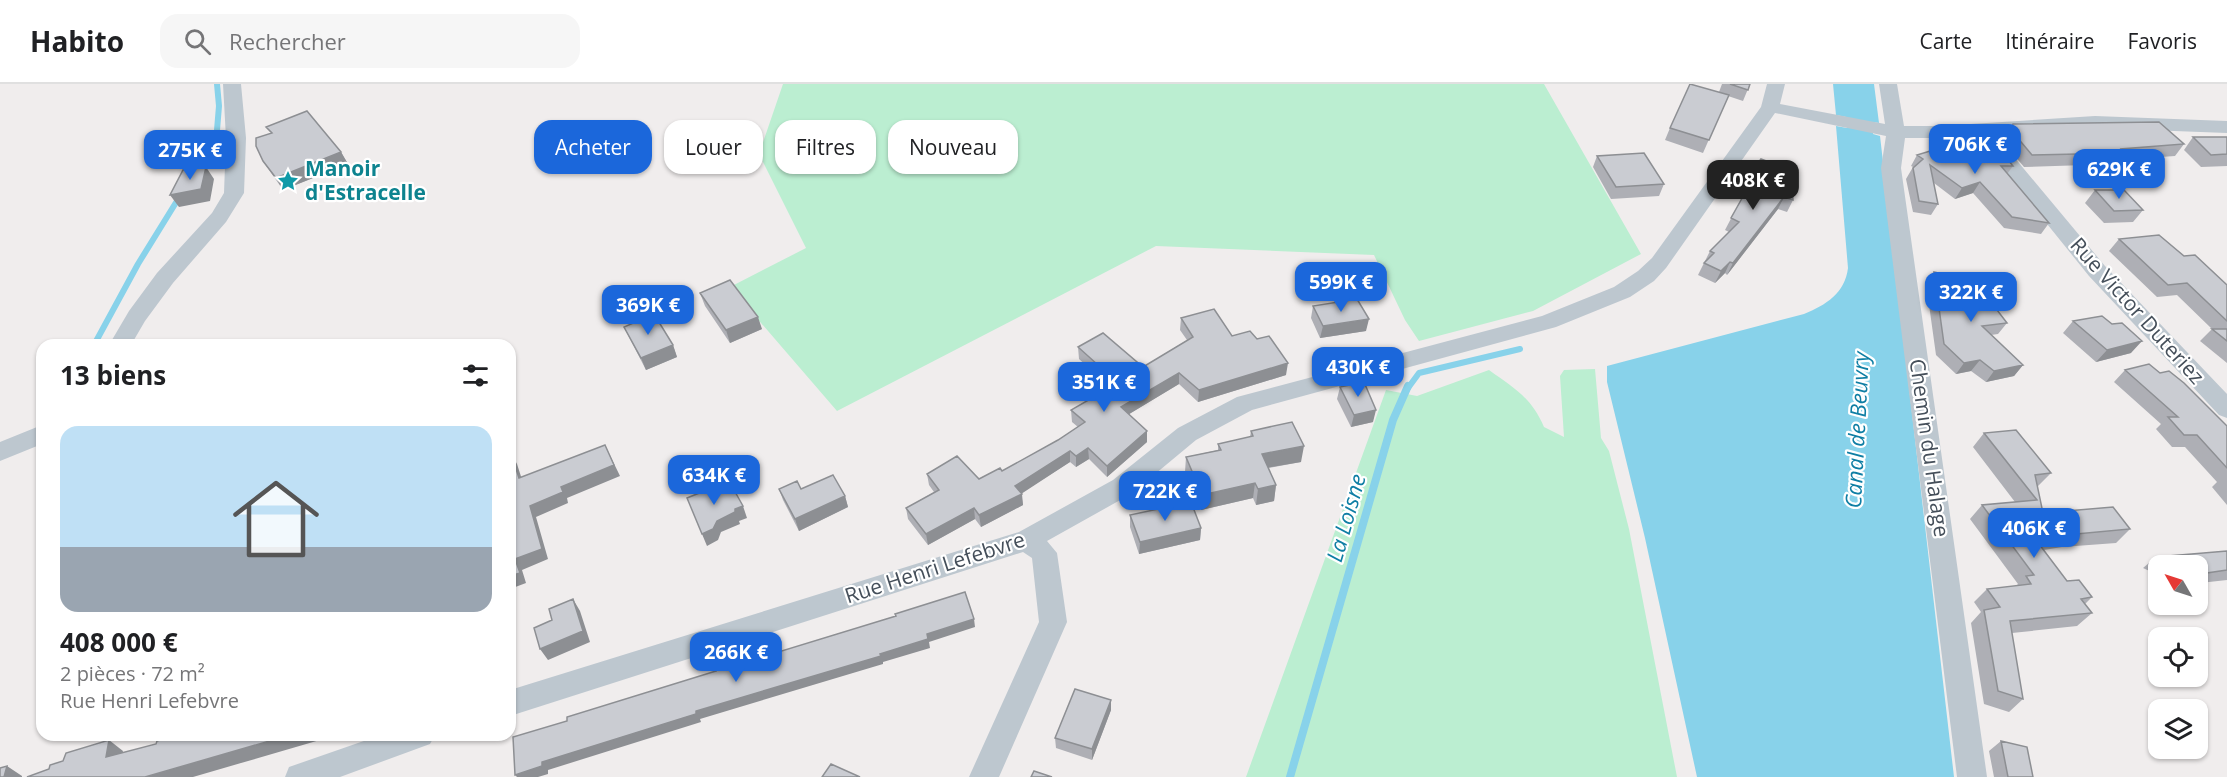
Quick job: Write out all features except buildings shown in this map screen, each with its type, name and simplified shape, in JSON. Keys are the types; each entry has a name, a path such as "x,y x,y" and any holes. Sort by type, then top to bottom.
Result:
{"street":[{"path":"124,339 165,278 219,217 234,194 236,138 232,84"},
{"path":"1776,84 1770,107 1888,130 1980,129 2095,122 2227,127"},
{"name":"Chemin du Halage","path":"1888,84 1891,168 1972,777"},
{"name":"Rue Henri Lefebvre","path":"516,701 1027,540 1122,487 1187,434 1245,403 1548,322 1622,292 1646,276 1659,263 1770,107"},
{"name":"Rue Victor Duteriez","path":"1980,129 2097,271 2227,409"},
{"path":"0,452 36,437"},
{"path":"984,777 1053,622 1044,553 1027,540"},
{"path":"300,777 403,741"}],"green space":[{"path":"783,84 1544,84 1641,254 1533,311 1419,341 1405,320 1374,255 1156,246 837,411 730,287 806,248 763,162 763,142"},
{"path":"1595,369 1601,438 1609,451 1629,529 1677,777 1246,777 1386,390 1417,396 1489,370 1514,388 1527,401 1544,427 1564,437 1560,376 1564,370"}],"water":[{"name":"Canal de Beuvry","path":"1833,84 1874,84 1879,123 1873,122 1873,134 1880,136 1954,777 1697,777 1645,538 1607,382 1607,366 1804,314 1820,307 1839,291 1848,268 1836,126 1847,128 1846,117 1836,115"}],"waterway":[{"path":"193,174 216,142 219,106 217,84"},
{"path":"97,339 138,264 180,196"},
{"name":"La Loisne","path":"1408,388 1419,373 1520,349"},
{"name":"La Loisne","path":"1290,777 1393,420 1408,386"}],"place":[{"name":"Manoir d'Estracelle","path":"288,181"}]}
